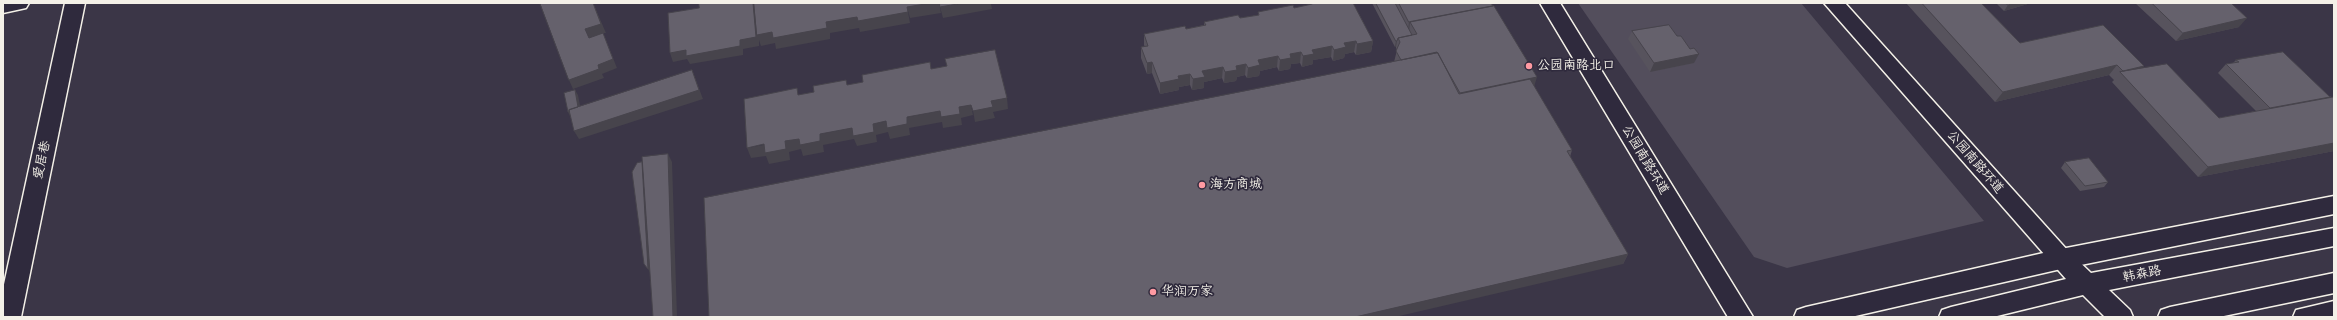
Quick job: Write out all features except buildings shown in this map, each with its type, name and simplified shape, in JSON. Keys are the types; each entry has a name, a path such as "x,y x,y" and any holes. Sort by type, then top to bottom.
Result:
{"main road":[{"path":"3,6 19,3"},
{"name":"爱居巷","path":"9,317 75,3"},
{"name":"公园南路环道","path":"1550,3 1740,317"},
{"name":"公园南路环道","path":"1834,3 2060,259 2121,317"},
{"path":"1806,317 2060,259 2334,205"},
{"name":"韩森路","path":"1951,317 2087,284 2334,237"},
{"path":"2170,317 2334,283"},
{"path":"2305,317 2334,311"}],"shaded area":[{"path":"1578,3 1801,3 1984,221 1787,268 1754,257"}],"place":[{"name":"公园南路北口","path":"1529,66"},
{"name":"海方商城","path":"1202,185"},
{"name":"华润万家","path":"1153,292"}]}
